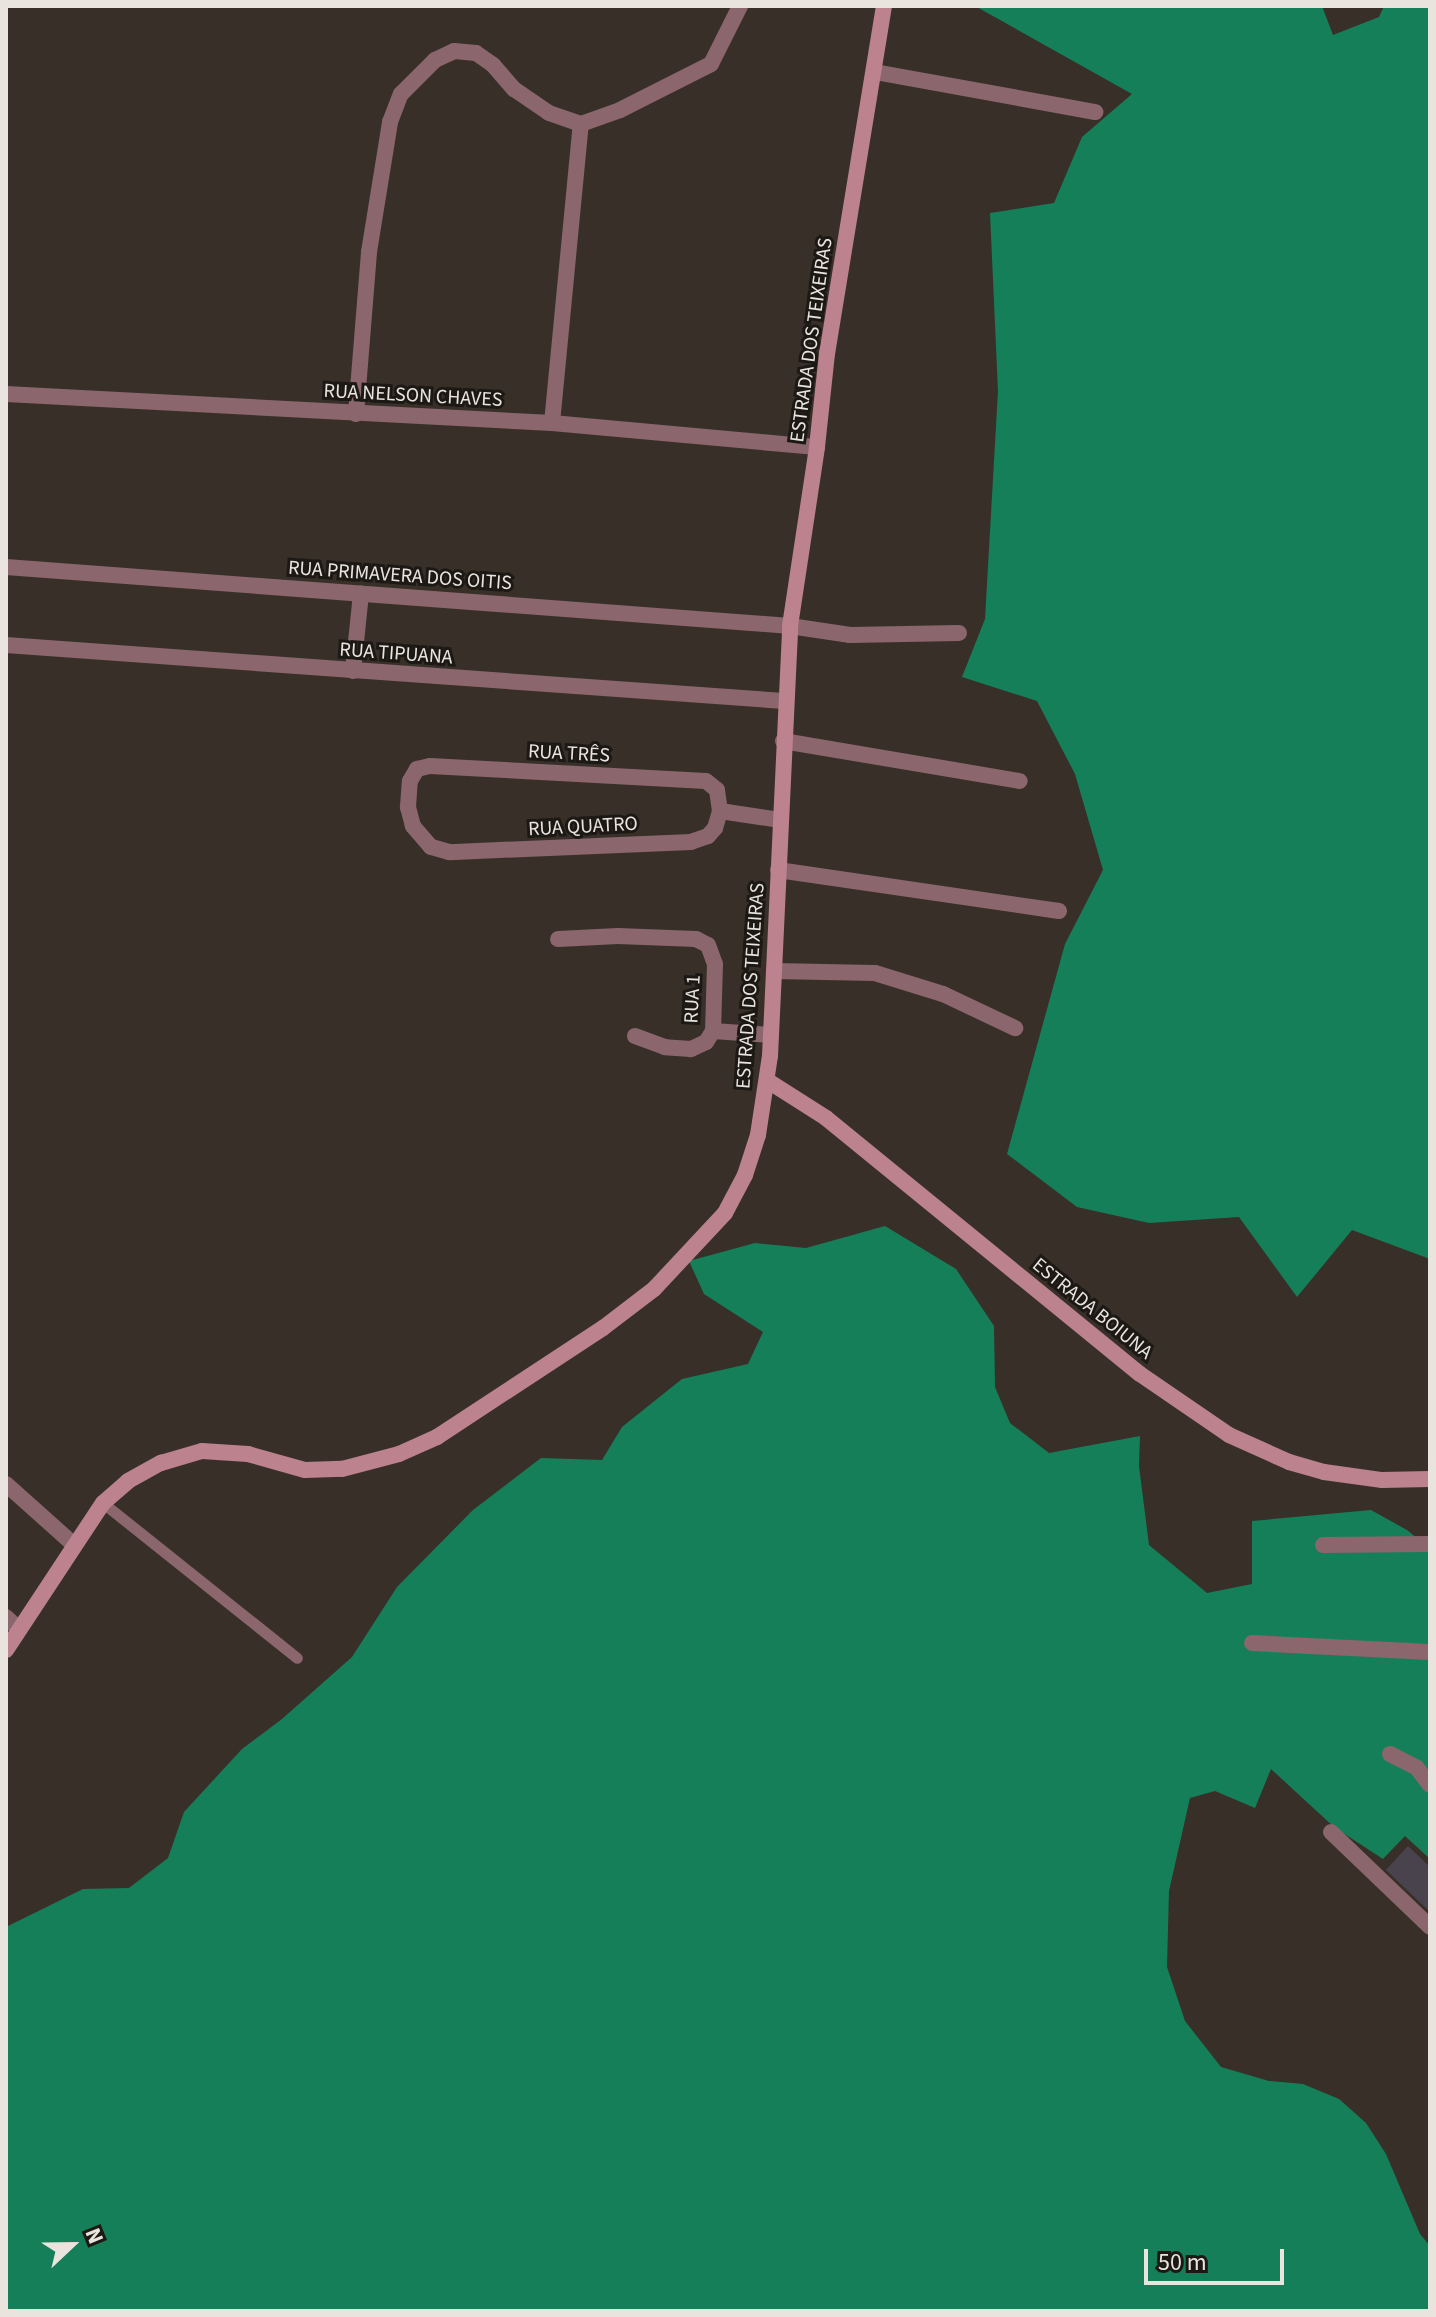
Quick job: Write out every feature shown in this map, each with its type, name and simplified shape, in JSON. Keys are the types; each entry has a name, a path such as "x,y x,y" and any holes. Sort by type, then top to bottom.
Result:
{"street":[{"path":"356,414 369,252 390,122 401,94 435,60 454,51 476,53 493,65 514,89 549,113 581,124 620,110 711,64 740,6"},
{"name":"ESTRADA DOS TEIXEIRAS","path":"6,1650 12,1623 103,1503 128,1481 161,1463 202,1451 248,1454 305,1470 342,1469 399,1454 449,1429 603,1328 654,1289 725,1213 745,1175 758,1135 768,1081 790,626 817,447 827,354 884,6"},
{"path":"875,72 1095,112"},
{"path":"552,423 581,124"},
{"name":"RUA NELSON CHAVES","path":"6,394 552,423 817,447"},
{"name":"RUA PRIMAVERA DOS OITIS","path":"6,567 790,626 850,635 959,633"},
{"path":"353,671 361,593"},
{"name":"RUA TIPUANA","path":"6,645 784,701"},
{"path":"783,741 1020,781"},
{"name":"RUA TRÊS","path":"449,852 431,847 413,826 408,807 410,781 417,769 430,766 706,781 717,790 720,811"},
{"path":"720,811 780,820"},
{"name":"RUA QUATRO","path":"449,852 691,842 708,836 715,828 720,811"},
{"path":"778,870 1059,911"},
{"name":"RUA 1","path":"558,939 618,936 696,939 708,945 715,964 713,1031 706,1042 691,1049 665,1047 635,1036"},
{"path":"774,971 875,973 943,994 1015,1028"},
{"path":"713,1031 770,1035"},
{"name":"ESTRADA BOIUNA","path":"768,1081 826,1118 1140,1374 1229,1435 1289,1462 1324,1472 1382,1480 1430,1479"},
{"path":"6,1484 73,1544"},
{"path":"1323,1545 1430,1544"},
{"path":"1252,1643 1430,1652"},
{"path":"1390,1754 1417,1768 1430,1785"},
{"path":"1331,1832 1430,1927"}],"lane":[{"path":"103,1503 297,1658"}],"green space":[{"path":"975,6 1322,6 1333,35 1379,17 1384,6 1430,6 1430,1259 1352,1230 1297,1297 1239,1217 1149,1223 1077,1207 1007,1154 1065,944 1103,870 1075,774 1037,701 962,677 985,619 998,391 990,213 1054,203 1082,137 1132,94"},
{"path":"885,1226 956,1269 994,1326 995,1387 1010,1423 1049,1453 1140,1436 1139,1466 1149,1545 1207,1593 1252,1584 1252,1521 1371,1510 1407,1530 1430,1549 1430,1859 1405,1836 1383,1859 1334,1827 1271,1769 1255,1808 1215,1791 1190,1798 1169,1891 1167,1967 1185,2021 1221,2067 1269,2081 1303,2084 1339,2099 1366,2123 1386,2154 1420,2234 1430,2246 1430,2311 6,2311 6,1927 83,1889 129,1888 168,1858 184,1812 242,1749 282,1719 352,1657 397,1587 473,1510 541,1458 602,1460 622,1427 682,1379 748,1364 763,1332 704,1294 689,1261 755,1243 806,1248"}],"building":[{"path":"1408,1846 1430,1867 1430,1912 1386,1870"}]}
